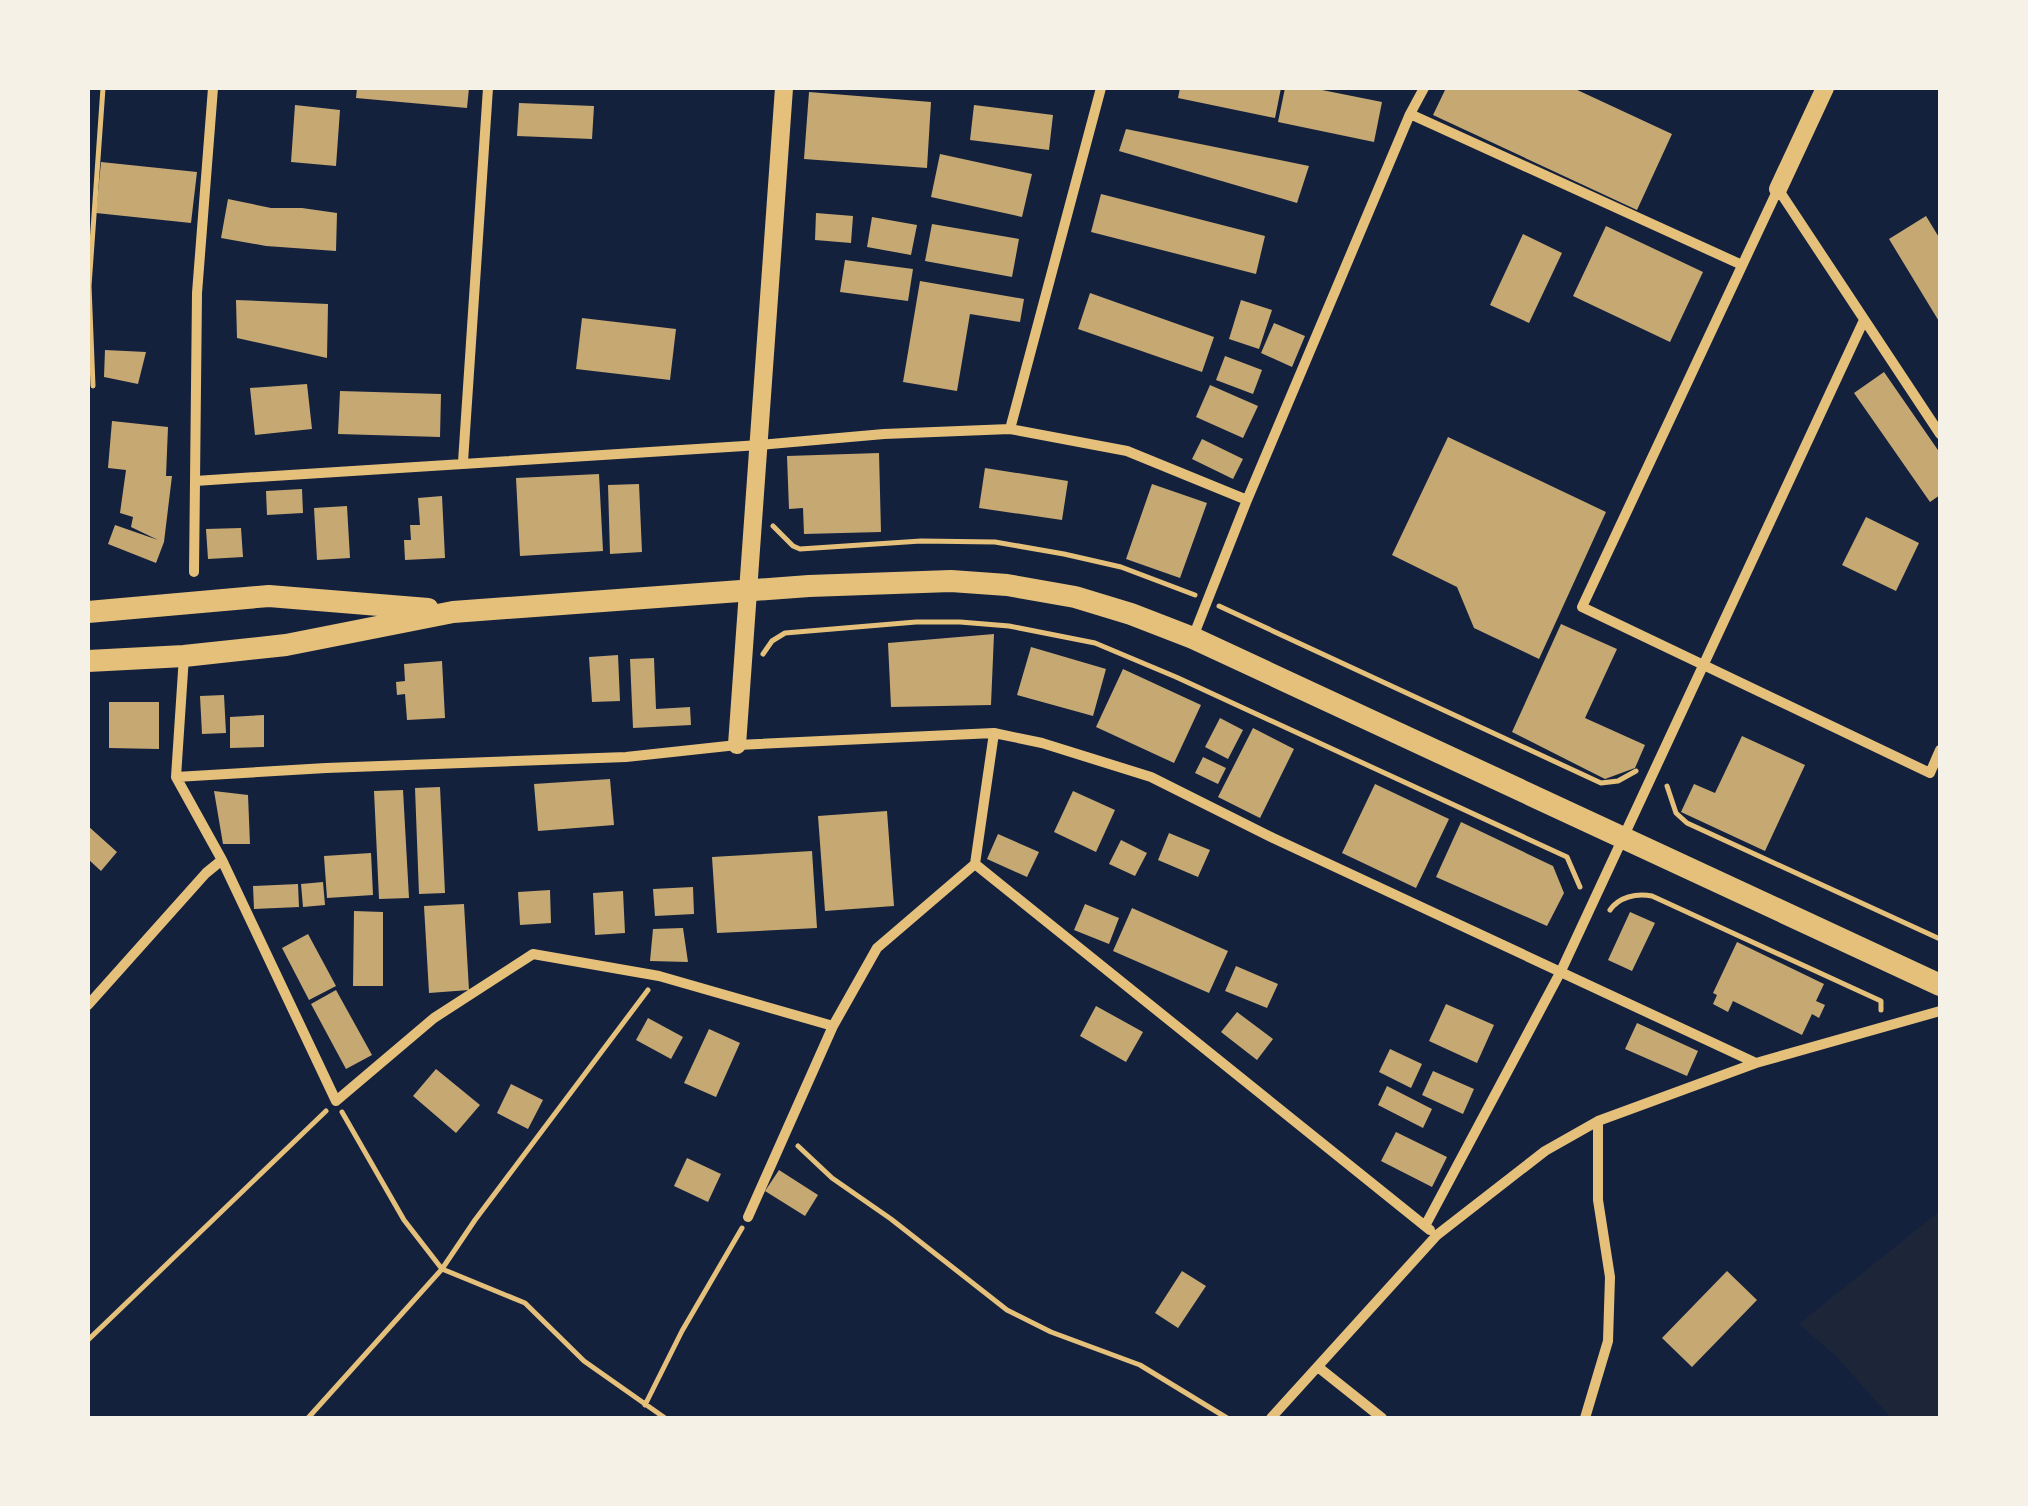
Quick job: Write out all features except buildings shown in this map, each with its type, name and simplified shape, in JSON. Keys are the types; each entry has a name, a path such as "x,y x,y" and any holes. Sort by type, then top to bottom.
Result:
{"main road":[{"path":"88,660 184,656 286,645 453,612 810,586 952,581 1007,585 1075,597 1193,638 1940,984"},
{"path":"88,612 268,596 453,612"}],"street":[{"path":"194,572 197,293 213,88"},
{"path":"463,462 488,88"},
{"path":"737,746 784,88"},
{"path":"1010,429 1101,88"},
{"path":"1193,638 1247,500 1424,88"},
{"path":"1825,88 1582,607 1930,773 1940,750"},
{"path":"1410,114 1742,264"},
{"path":"1778,189 1940,434"},
{"path":"1426,1226 1561,971 1864,320"},
{"path":"196,481 884,434 1010,429 1127,451 1247,500"},
{"path":"184,656 176,777 222,860 336,1102 434,1018 533,954 659,976 833,1026"},
{"path":"748,1218 833,1026 877,948 975,864 994,734"},
{"path":"176,777 626,757 737,746 994,734 1042,742 1151,777 1756,1063"},
{"path":"88,1005 222,860"},
{"path":"975,864 1437,1235"},
{"path":"1272,1418 1437,1235 1545,1150 1598,1122 1756,1063 1940,1012"},
{"path":"1585,1418 1608,1341 1610,1277 1598,1200 1598,1122"},
{"path":"1318,1367 1382,1418"}],"path":[{"path":"93,386 89,286 103,88"},
{"path":"759,660 772,641 785,634 916,622 1009,626 1095,643 1567,857 1581,894"},
{"path":"1668,777 1667,788 1676,813 1687,822 1940,939"},
{"path":"1604,923 1612,906 1640,894 1652,896 1880,1001 1880,1018"},
{"path":"308,1418 442,1269 659,976"},
{"path":"88,1340 336,1102 404,1220 442,1269 525,1302 584,1360 665,1418"},
{"path":"785,1133 832,1178 1008,1310 1051,1332 1140,1365 1227,1418"},
{"path":"645,1405 682,1331 748,1218"}],"shaded area":[{"path":"1940,1211 1940,1418 1891,1418 1836,1356 1799,1324"}]}
